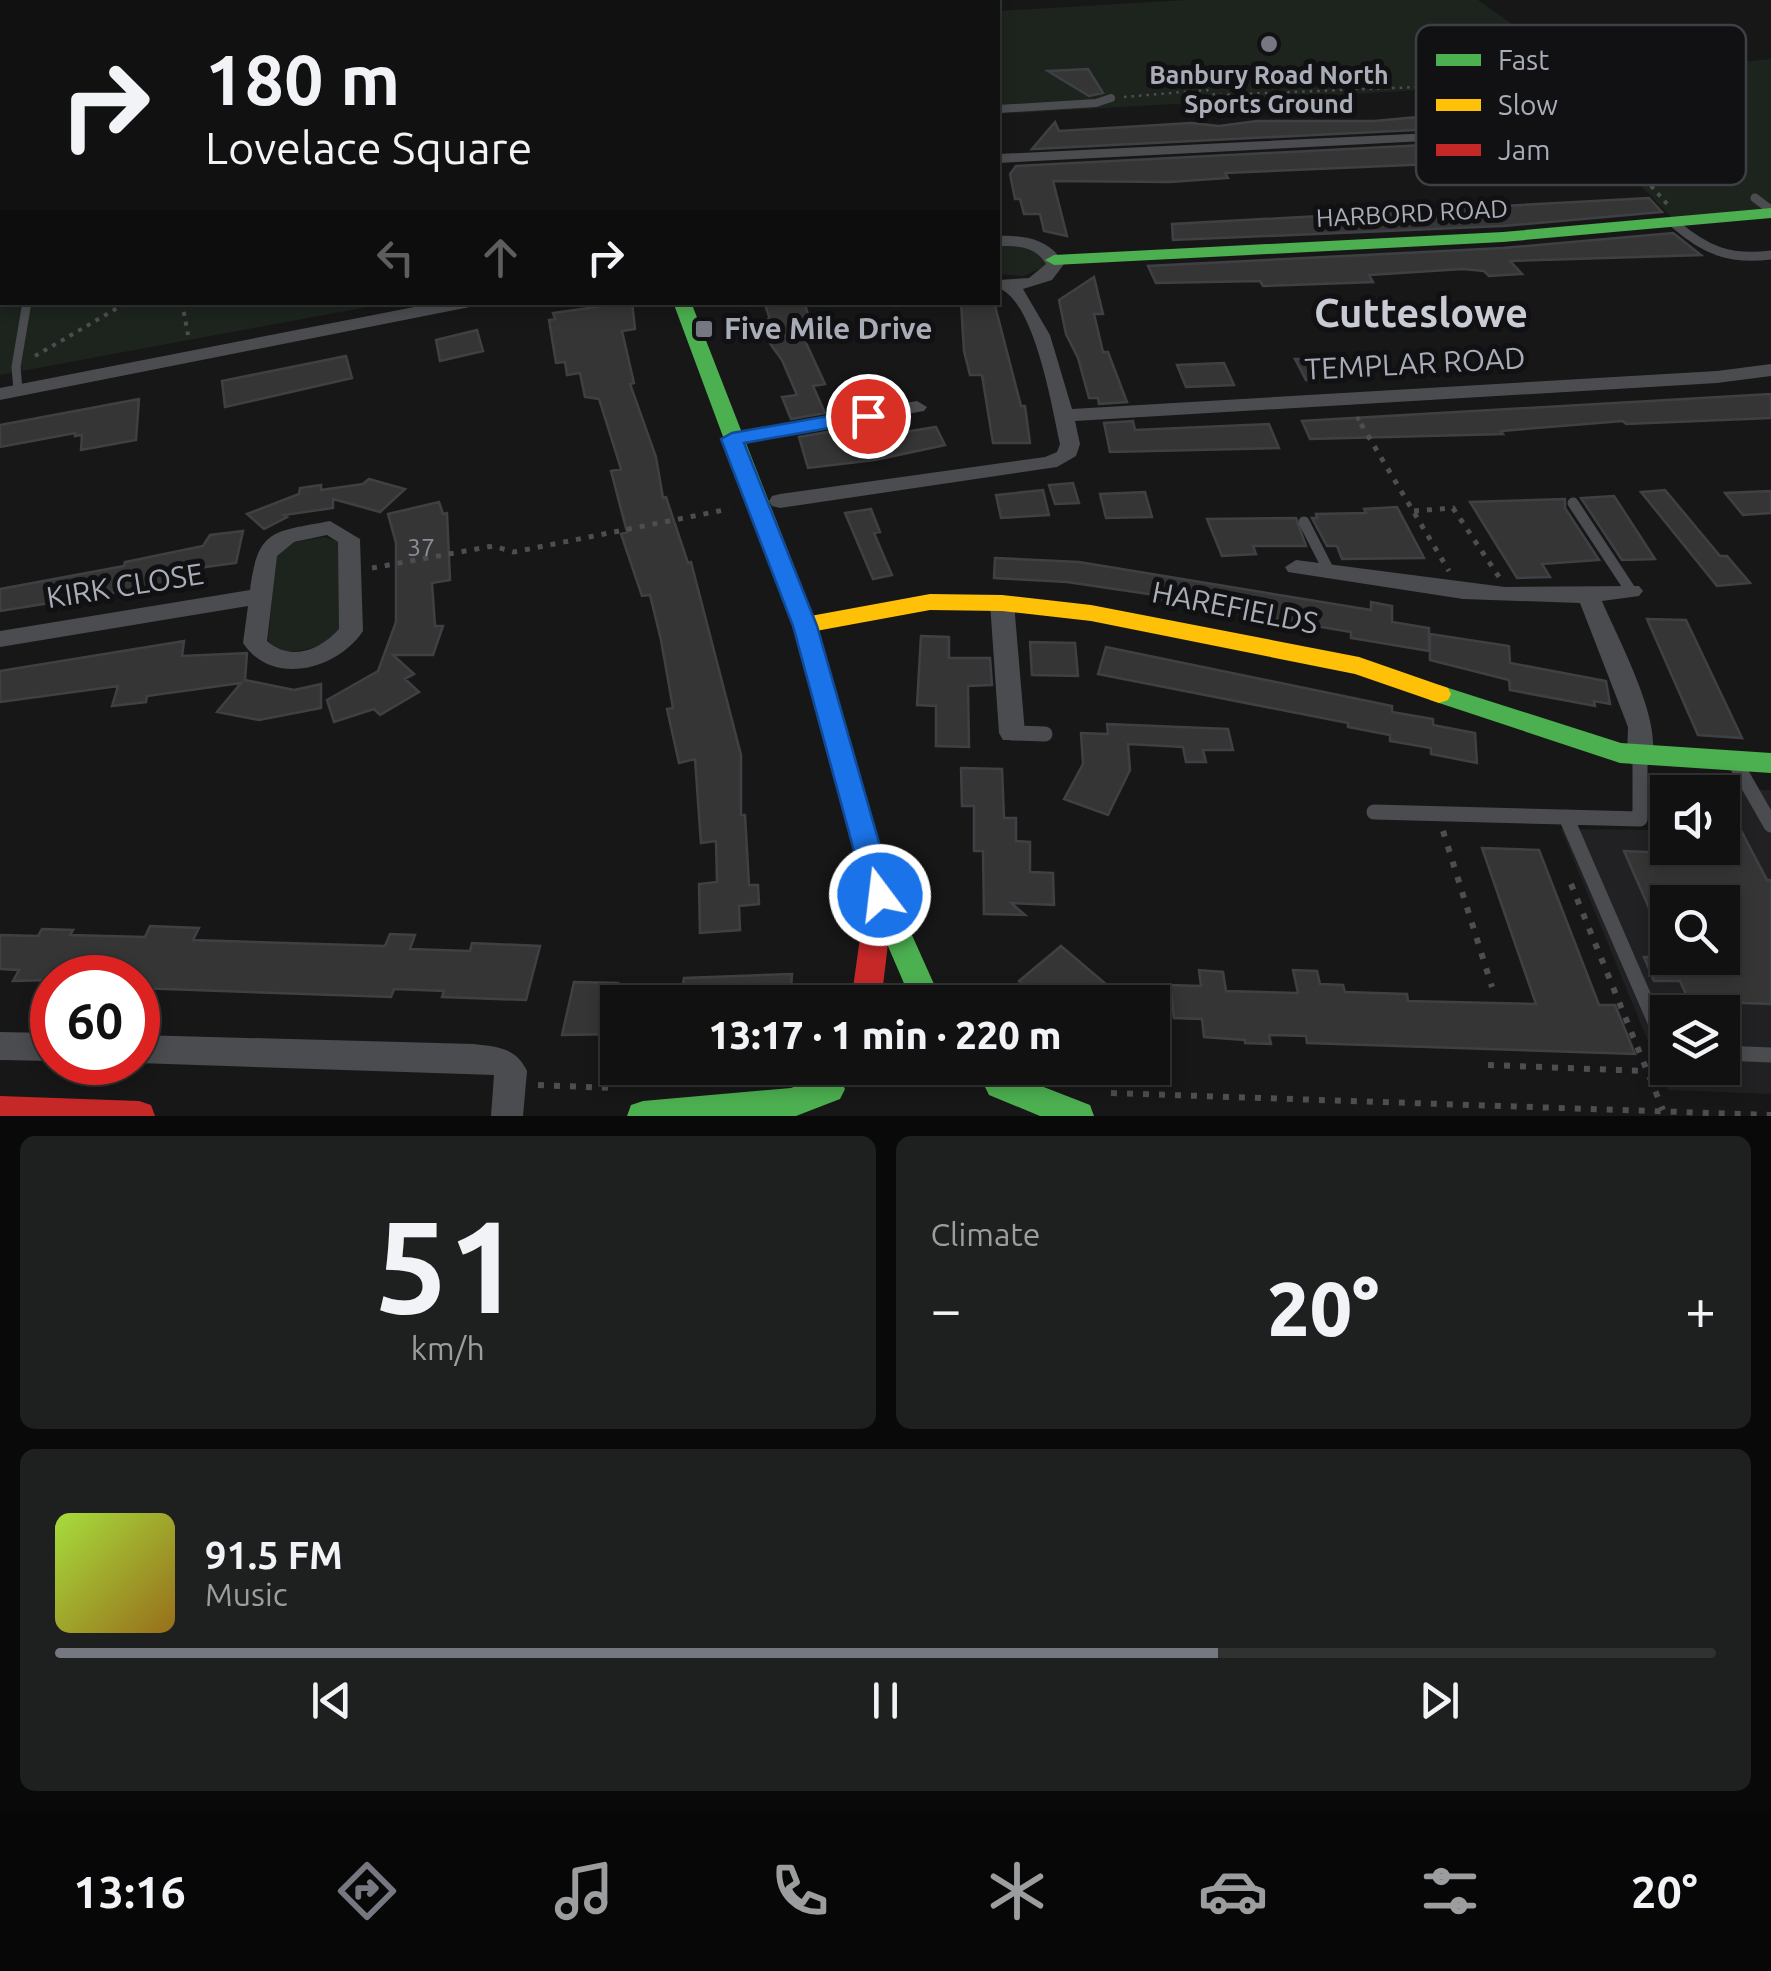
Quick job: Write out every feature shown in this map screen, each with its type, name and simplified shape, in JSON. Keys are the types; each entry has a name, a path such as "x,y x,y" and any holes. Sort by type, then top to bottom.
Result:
{"main road":[{"name":"HARBORD ROAD","path":"1054,260 1681,224 1766,207"},
{"path":"683,305 805,626 880,895 918,985"},
{"name":"HAREFIELDS","path":"805,626 930,602 1002,603 1091,613 1358,666 1559,736 1640,758 1771,763"},
{"path":"868,985 880,895"},
{"path":"642,1116 792,1104 826,1085"},
{"path":"822,1116 835,1085"},
{"path":"1000,1085 1022,1116"},
{"path":"1000,1085 1078,1116"},
{"path":"0,1111 139,1116"}],"street":[{"path":"1000,159 1416,138"},
{"path":"1000,236 1035,245 1054,260 1053,270 1044,278 1003,284"},
{"path":"784,500 1050,463 1066,456 1070,444 1038,329 1016,289 1003,284"},
{"path":"9,392 455,305"},
{"name":"TEMPLAR ROAD","path":"1063,416 1717,377 1771,370"},
{"path":"732,439 863,406 917,407"},
{"path":"330,528 349,539 351,630 330,652 305,660 279,661 264,654 255,643 261,596 266,554 275,544 298,533 330,528"},
{"path":"1296,567 1463,594 1589,597 1631,591"},
{"name":"KIRK CLOSE","path":"0,639 261,596"},
{"path":"1589,597 1641,727 1640,758"},
{"path":"1002,603 1012,732"},
{"path":"0,1046 30,1047"},
{"path":"160,1050 502,1062 511,1071 507,1116"}],"lane":[{"path":"1000,109 1096,103 1111,98"},
{"path":"1681,224 1706,251 1735,260 1771,255"},
{"path":"9,392 26,305"},
{"path":"1574,503 1631,591"},
{"path":"1304,522 1329,571"},
{"path":"1012,732 1045,734"},
{"path":"1374,812 1640,819 1640,758"},
{"path":"1736,762 1771,826"},
{"path":"1566,817 1650,1011"},
{"path":"1740,1053 1771,1054"}],"path":[{"path":"1111,98 1207,90 1214,95 1416,87"},
{"path":"1648,185 1681,224"},
{"path":"16,367 123,305"},
{"path":"183,305 188,335"},
{"path":"309,305 310,311"},
{"path":"1346,397 1463,594"},
{"path":"350,572 493,546 514,552 736,507"},
{"path":"1414,510 1453,508 1511,596"},
{"path":"1437,814 1492,988"},
{"path":"1566,871 1663,1111"},
{"path":"1488,1065 1646,1072"},
{"path":"1096,1090 1153,1097 1771,1115"}],"shaded area":[{"name":"Banbury Road North Sports Ground","path":"1186,0 1478,0 1513,25 1416,25 1416,90 1000,114 1000,11"},
{"name":"Banbury Road North Sports Ground","path":"1771,59 1771,208 1672,218 1640,185 1746,185 1746,61"},
{"path":"1000,246 1035,249 1046,259 1045,266 1024,276 1000,274"},
{"path":"0,305 378,305 0,375"},
{"path":"324,537 339,542 339,629 310,648 276,651 268,641 276,556 290,543"},
{"path":"1740,790 1771,790 1771,1094 1668,1090 1666,1085 1740,1085 1740,995 1650,995 1650,1046 1561,829 1650,830 1650,865 1740,865"}],"building":[{"path":"1088,69 1103,93 1089,96 1048,71"},
{"path":"1416,117 1416,130 1032,149 1055,122 1059,131 1191,123 1219,126 1257,121"},
{"path":"1416,145 1416,165 1225,173 1228,178 1170,182 1053,181 1067,236 1044,231 1040,214 1024,214 1020,199 1015,199 1010,174 1016,166"},
{"path":"1649,198 1662,212 1503,226 1173,240 1172,224"},
{"path":"1673,233 1701,255 1510,261 1522,274 1489,276 1484,271 1463,269 1369,275 1373,282 1263,286 1260,281 1156,283 1148,266 1503,248"},
{"path":"1094,277 1103,314 1094,314 1103,352 1108,352 1127,402 1099,404 1098,398 1089,398 1078,358 1066,334 1059,300"},
{"path":"632,305 635,329 622,331 634,383 630,384 656,457 663,498 666,497 688,563 691,562 741,755 741,815 745,815 749,885 758,885 759,904 739,906 740,930 700,933 699,884 717,882 716,841 701,843 695,759 679,763 667,709 673,708 650,595 642,596 621,534 627,532 611,471 621,469 599,399 585,397 580,373 567,375 565,362 556,363 549,320 555,319 553,313"},
{"path":"765,305 805,305 811,323 802,324 806,334 802,334 825,384 813,386 825,413 791,419 782,397 797,395 762,320 770,319"},
{"path":"961,305 995,305 1021,406 1025,406 1030,443 993,443 982,375 970,375"},
{"path":"477,330 483,351 440,361 436,340"},
{"path":"346,356 352,378 225,407 222,381"},
{"path":"1295,359 1316,359 1327,380 1306,380"},
{"path":"1224,363 1234,385 1186,387 1177,365"},
{"path":"1771,394 1771,418 1626,424 1623,421 1501,431 1503,434 1310,439 1302,421"},
{"path":"139,399 136,440 81,450 82,435 75,433 0,447 0,425"},
{"path":"1133,421 1135,430 1269,424 1279,448 1110,452 1104,423"},
{"path":"936,427 945,445 875,460 808,468 799,437 833,431 837,443"},
{"path":"369,479 405,489 380,512 333,499 333,508 284,515 287,517 264,529 247,514 299,494 300,488 321,485 321,490 363,484"},
{"path":"1073,483 1079,503 1055,504 1049,485"},
{"path":"1043,490 1049,515 1001,518 996,495"},
{"path":"1665,490 1720,556 1727,556 1750,583 1717,586 1641,492"},
{"path":"1771,491 1771,513 1743,515 1725,493"},
{"path":"1145,492 1152,517 1106,518 1100,494"},
{"path":"1614,496 1655,559 1622,560 1581,498"},
{"path":"1565,499 1565,508 1599,560 1542,564 1550,577 1517,578 1470,502"},
{"path":"439,502 443,514 447,513 450,580 432,583 435,626 443,626 433,655 393,655 414,674 405,679 419,692 380,715 374,709 334,722 327,700 378,671 396,622 396,543 388,514"},
{"path":"1397,507 1424,558 1342,559 1337,546 1327,546 1312,518 1317,518 1316,514 1366,513 1364,509"},
{"path":"871,509 880,532 874,533 892,575 873,579 845,513"},
{"path":"1296,518 1306,546 1253,546 1256,554 1222,556 1207,519"},
{"path":"243,531 236,563 191,569 188,581 0,611 0,589 124,566 125,562 203,546 210,535"},
{"path":"995,558 1079,562 1371,610 1371,602 1392,606 1392,622 1429,628 1429,651 1351,638 1351,632 1162,600 1162,596 1067,582 994,578"},
{"path":"1647,619 1686,620 1742,738 1698,735"},
{"path":"1430,634 1509,646 1510,663 1606,681 1610,704 1594,701 1595,706 1510,690 1509,680 1430,660"},
{"path":"921,636 949,637 949,658 990,658 992,685 968,686 969,747 936,746 936,706 917,705"},
{"path":"184,641 182,656 247,653 245,680 294,690 321,684 321,708 259,720 217,712 241,683 147,696 146,702 112,706 118,686 0,702 0,671"},
{"path":"1030,642 1075,643 1078,676 1032,675"},
{"path":"1106,647 1392,706 1392,712 1433,719 1433,725 1475,733 1477,763 1431,754 1431,748 1390,741 1390,735 1348,727 1348,723 1098,674"},
{"path":"1107,724 1228,729 1233,750 1203,750 1206,762 1186,762 1183,747 1128,744 1130,770 1108,815 1064,799 1083,764 1081,733 1108,734"},
{"path":"961,768 1002,769 1004,818 1016,818 1016,841 1030,842 1030,872 1053,873 1054,905 1011,903 1025,915 984,914 983,851 974,851 974,806 962,806"},
{"path":"1740,828 1767,880 1771,880 1771,1004 1740,1003 1740,995 1686,995 1680,981 1654,981 1652,975 1740,975 1740,885 1650,885 1650,910 1624,851 1650,852 1650,865 1740,865"},
{"path":"1482,848 1539,850 1599,1005 1615,1005 1635,1054 1307,1043 1306,1036 1269,1035 1271,1044 1204,1037 1202,1019 1174,1018 1170,985 1201,986 1199,970 1223,972 1226,991 1298,993 1293,970 1317,971 1320,984 1343,985 1345,992 1407,994 1408,1001 1536,1004"},
{"path":"150,926 199,928 193,940 385,946 390,934 415,935 410,949 470,951 472,943 540,946 526,1000 442,997 444,991 394,989 391,997 160,989 160,955 30,955 30,981 13,981 19,970 0,969 0,935 38,936 42,929 73,930 70,935 145,937"},
{"path":"1061,946 1107,985 1024,985 1019,981"},
{"path":"792,974 791,985 683,985 684,978"},
{"path":"574,982 618,983 600,985 600,1034 562,1035"}],"traffic: fast":[{"path":"1054,260 1503,237 1771,213"},
{"path":"683,305 805,625 880,895 920,985"},
{"path":"1439,694 1620,753 1771,763"},
{"path":"1000,1085 1078,1116"},
{"path":"643,1116 791,1103 829,1089"}],"traffic: slow":[{"path":"805,625 930,602 1002,603 1091,613 1359,666 1439,694"}],"traffic: jam":[{"path":"868,985 879,902"},
{"path":"0,1111 139,1116"}],"place":[{"name":"Banbury Road North Sports Ground","path":"1269,44"},
{"name":"Five Mile Drive","path":"704,329"}],"district":[{"name":"Cutteslowe","path":"1421,313"}],"route":[{"path":"868,416 732,439 805,626 880,895"}]}
